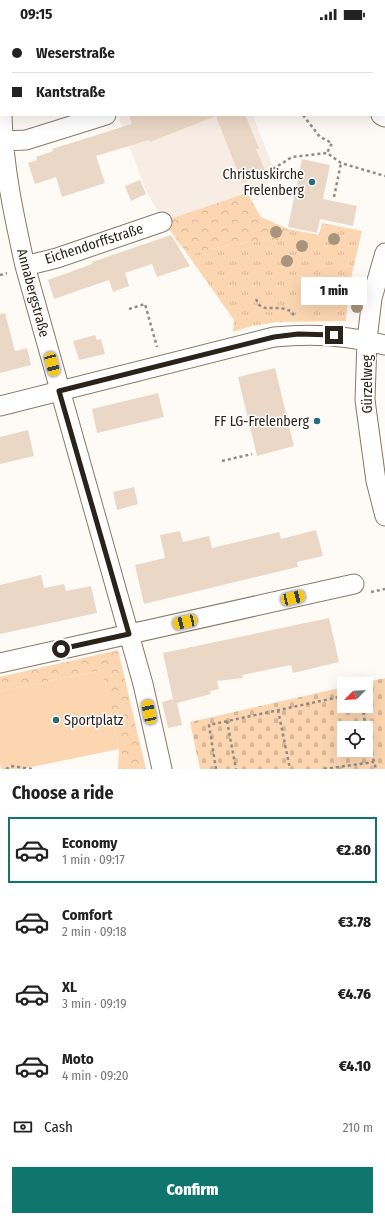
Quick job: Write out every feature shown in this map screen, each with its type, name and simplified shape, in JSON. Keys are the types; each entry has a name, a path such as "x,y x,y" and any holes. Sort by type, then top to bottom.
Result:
{"street":[{"name":"Annabergstraße","path":"2,116 2,146 25,266 59,391 143,684 162,769"},
{"path":"2,146 103,116"},
{"name":"Eichendorffstraße","path":"25,266 57,258 162,222"},
{"name":"Gürzelweg","path":"385,253 372,298 376,343 365,400 376,481 385,516"},
{"path":"0,406 274,337 298,334 334,335 376,343"},
{"path":"0,663 354,584"}],"path":[{"path":"305,116 320,137 332,143 327,153"},
{"path":"273,169 292,157 327,153 340,163 385,176"},
{"path":"334,197 340,163"},
{"path":"256,299 259,305 265,308 281,308 292,311 297,321 298,334"},
{"path":"129,310 144,304 162,365"},
{"path":"222,461 252,454"},
{"path":"216,769 209,725 337,697"},
{"path":"278,710 290,769"},
{"path":"364,713 376,769"},
{"path":"227,721 236,769"},
{"path":"324,769 374,762"},
{"path":"6,769 11,766 32,769"}],"shaded area":[{"path":"118,116 253,116 277,178 227,203 234,225 179,247 146,191"}],"green space":[{"path":"247,193 261,217 288,229 285,241 265,240 224,246 188,255 164,221"},
{"path":"322,223 362,231 349,287 346,321 277,322 252,326 233,332 234,320 188,255 224,246 265,240 285,241 288,229 319,235"},
{"path":"118,650 146,769 118,769 119,749 102,670 0,691 0,677"},
{"name":"Sportplatz","path":"102,670 119,749 22,769 1,769 0,691"},
{"path":"385,678 385,769 200,769 190,722 337,689 337,713 373,713 373,681"}],"building":[{"path":"129,116 216,116 150,142 149,140 96,156 105,183 62,197 56,177 35,184 28,163 37,160 36,157 53,151 52,149 132,124"},
{"path":"216,116 245,116 259,148 256,149 266,173 242,183"},
{"name":"Christuskirche Frelenberg","path":"302,159 330,165 323,199 357,206 353,226 320,219 317,233 288,227"},
{"path":"140,180 146,194 131,201 125,186"},
{"path":"171,235 190,266 157,277 152,264 125,273 129,286 113,292 109,280 54,299 48,280 92,264 92,262"},
{"path":"5,313 15,351 27,348 31,365 0,373 0,314"},
{"path":"95,335 97,340 101,339 105,354 79,360 73,341"},
{"path":"275,368 294,446 257,456 238,377"},
{"path":"158,393 164,417 97,433 92,409"},
{"path":"28,430 34,456 0,464 0,437"},
{"path":"134,487 138,504 117,510 113,492"},
{"path":"316,530 323,556 297,562 298,567 144,604 135,565 165,558 160,535 180,531 183,542 209,536 212,548 279,532 281,539"},
{"path":"41,575 44,588 64,584 66,591 91,586 97,613 0,634 0,585"},
{"path":"329,618 339,662 293,673 291,665 242,675 243,678 217,681 219,689 210,691 211,694 177,703 182,725 168,728 162,702 173,699 163,653"}],"place":[{"name":"Christuskirche Frelenberg","path":"312,182"},
{"name":"FF LG-Frelenberg","path":"317,421"},
{"name":"Sportplatz","path":"56,720"}],"route":[{"path":"61,649 129,634 59,391 274,337 298,334 334,335"}]}
